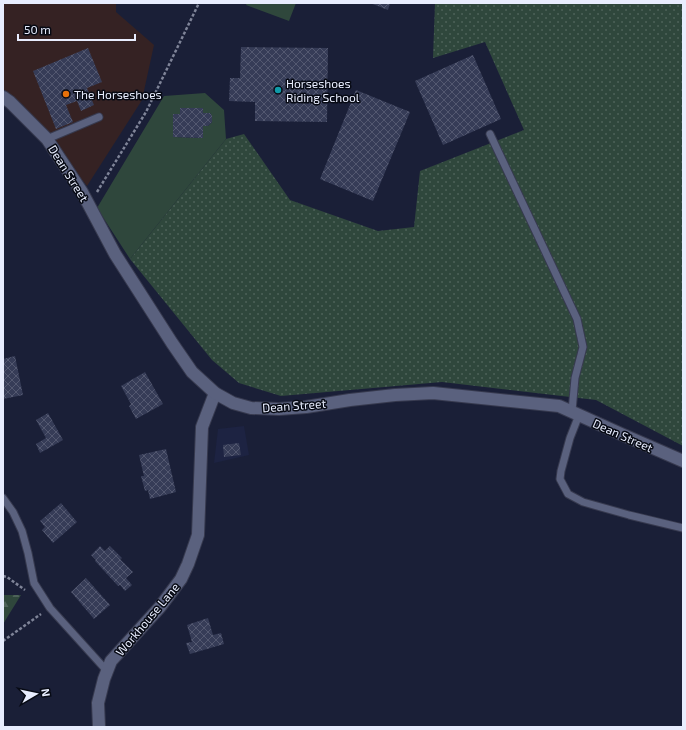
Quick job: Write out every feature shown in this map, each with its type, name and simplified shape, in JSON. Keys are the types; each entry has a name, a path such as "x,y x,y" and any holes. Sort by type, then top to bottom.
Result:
{"street":[{"name":"Dean Street","path":"3,97 10,102 46,139 82,192 115,254 192,372 215,392 233,403 251,408 279,409 306,407 395,395 433,393 559,406 683,461"},
{"name":"Workhouse Lane","path":"99,727 98,703 104,679 111,661 160,607 180,579 188,564 198,535 202,427 215,392"}],"lane":[{"path":"46,139 99,117"},
{"path":"490,134 577,320 583,347 575,378 575,413 560,479 568,494 583,502 683,528"},
{"path":"3,498 13,512 22,531 34,583 50,608 107,671"}],"path":[{"path":"89,206 146,112 199,3"},
{"path":"3,576 7,577 26,590"},
{"path":"3,641 50,608"}],"shaded area":[{"path":"3,3 116,3 116,12 154,45 142,100 87,186 23,105 3,89"},
{"path":"244,426 249,455 214,463 218,429"}],"green space":[{"path":"247,3 296,3 289,21 246,5"},
{"path":"435,3 683,3 683,446 596,400 442,382 281,396 239,383 212,360 130,259 226,139 244,134 290,200 378,231 414,227 420,171 524,130 485,42 433,58"},
{"path":"205,93 224,110 226,139 130,259 97,208 164,96","holes":["180,108 203,108 203,113 210,113 212,116 212,122 208,126 203,126 202,138 173,137 173,114 180,114"]},
{"path":"3,595 21,595 3,624"}],"building":[{"path":"370,3 390,3 388,10"},
{"name":"Horseshoes Riding School","path":"241,47 328,48 327,122 255,121 255,102 229,101 230,78 240,78"},
{"name":"The Horseshoes","path":"88,48 102,82 87,88 94,105 81,111 77,101 66,105 73,122 56,129 33,71"},
{"path":"473,55 501,119 443,145 415,81"},
{"path":"356,90 410,112 373,201 320,179"},
{"path":"180,108 203,108 203,113 210,113 212,116 212,122 208,126 203,126 203,138 173,137 173,114 180,114"},
{"path":"15,356 23,395 3,399 3,359"},
{"path":"145,372 163,404 136,419 129,406 131,404 121,386"},
{"path":"48,413 63,440 40,453 36,444 46,438 36,420"},
{"path":"239,443 241,455 224,457 223,445"},
{"path":"166,449 176,492 150,499 148,490 145,491 141,476 144,476 139,455"},
{"path":"61,503 77,522 53,543 42,530 45,527 40,521"},
{"path":"100,546 105,551 110,546 133,572 126,578 132,585 125,591 120,585 118,586 91,555"},
{"path":"86,578 110,605 94,619 71,592"},
{"path":"208,618 213,635 221,633 224,644 190,654 186,643 192,642 187,625"}],"place":[{"name":"Horseshoes Riding School","path":"278,90"},
{"name":"The Horseshoes","path":"66,94"}]}
